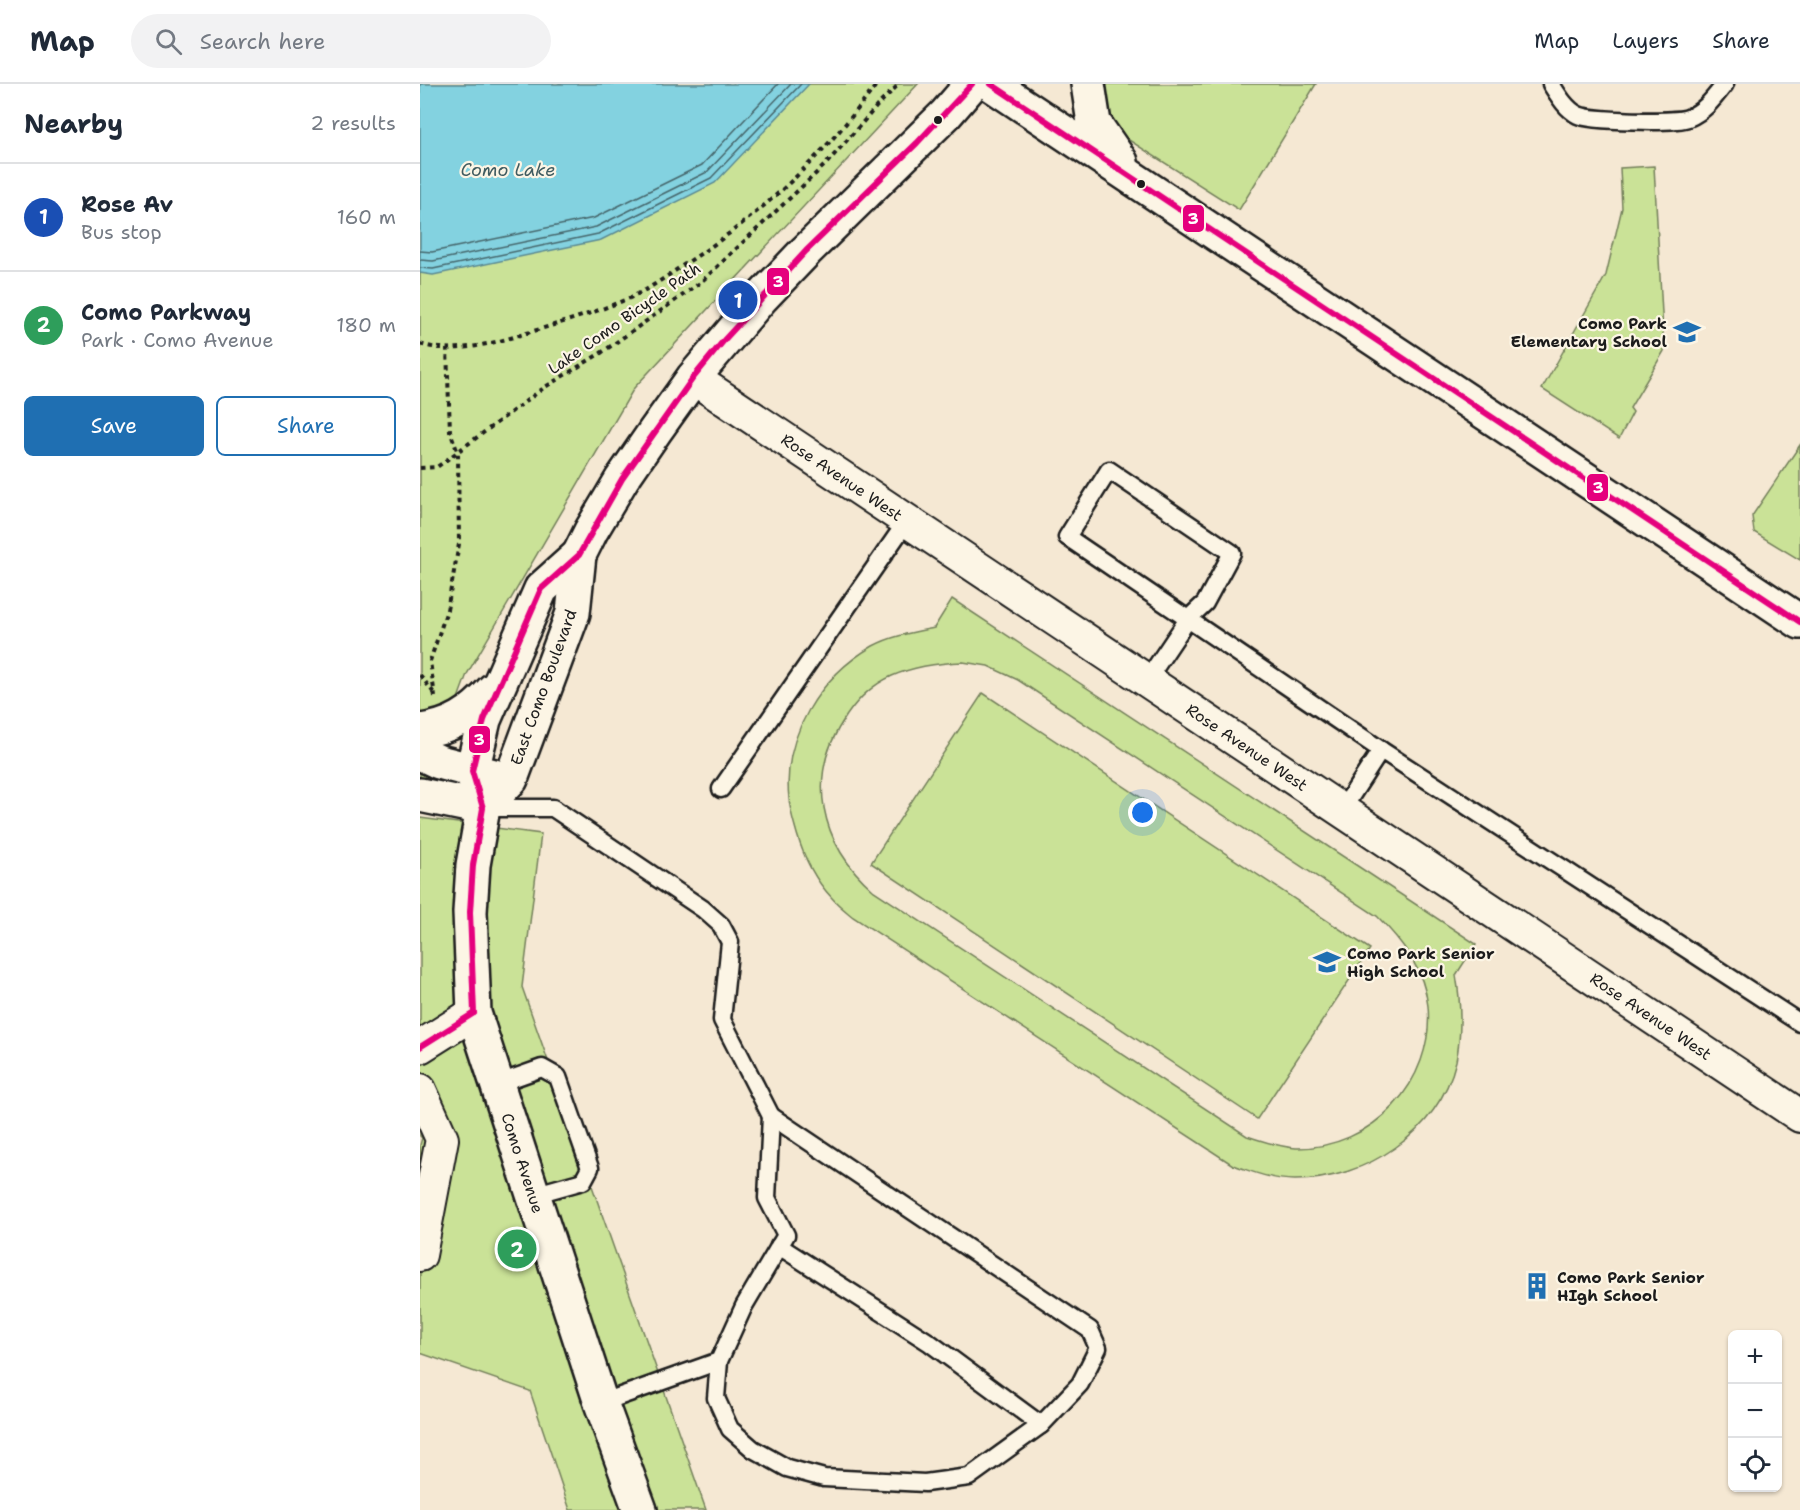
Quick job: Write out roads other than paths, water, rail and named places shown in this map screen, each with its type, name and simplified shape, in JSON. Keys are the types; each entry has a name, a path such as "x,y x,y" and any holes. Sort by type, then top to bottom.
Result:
{"street":[{"name":"East Como Boulevard","path":"483,808 511,779 573,613 579,555 622,479 693,378 762,297 972,84"},
{"path":"991,84 1800,622"},
{"path":"1088,84 1094,123 1131,176"},
{"name":"Rose Avenue West","path":"693,378 1800,1116"},
{"name":"East Como Boulevard","path":"474,1013 470,912 473,865 483,808 472,771 484,720 541,590 579,555"},
{"path":"428,718 442,728 468,715 502,680"},
{"path":"420,753 439,762 511,779"},
{"path":"420,795 483,808"},
{"path":"420,1047 474,1013"},
{"name":"Como Avenue","path":"474,1013 601,1403 640,1510"},
{"path":"420,1090 442,1139 420,1255"}],"lane":[{"path":"1551,84 1564,103 1578,116 1601,120 1686,119 1705,109 1725,84"},
{"path":"1147,680 1188,619 1205,603 1232,553 1108,470 1067,537 1188,619 1381,750 1800,1023"},
{"path":"721,789 907,521"},
{"path":"1342,810 1381,750"},
{"path":"483,808 553,808 703,909 721,925 730,942 722,1020 771,1116 1090,1329 1098,1348 1080,1384 1041,1425 969,1477 925,1483 824,1478 787,1468 753,1449 730,1429 716,1398 719,1361 744,1306 786,1235 767,1198 771,1116"},
{"path":"497,1084 542,1068 558,1077 590,1168 583,1181 533,1195"},
{"path":"779,1246 930,1343 1041,1425"},
{"path":"601,1403 719,1361"}],"water":[{"name":"Como Lake","path":"420,84 809,84 715,183 601,240 433,275 420,273"}],"place":[{"name":"Rose Av","path":"738,300"},
{"name":"Como Park Elementary School","path":"1687,332"},
{"name":"Como Park Senior High School","path":"1327,962"},
{"name":"Como Parkway","path":"517,1249"},
{"name":"Como Park Senior HIgh School","path":"1537,1286"}]}
